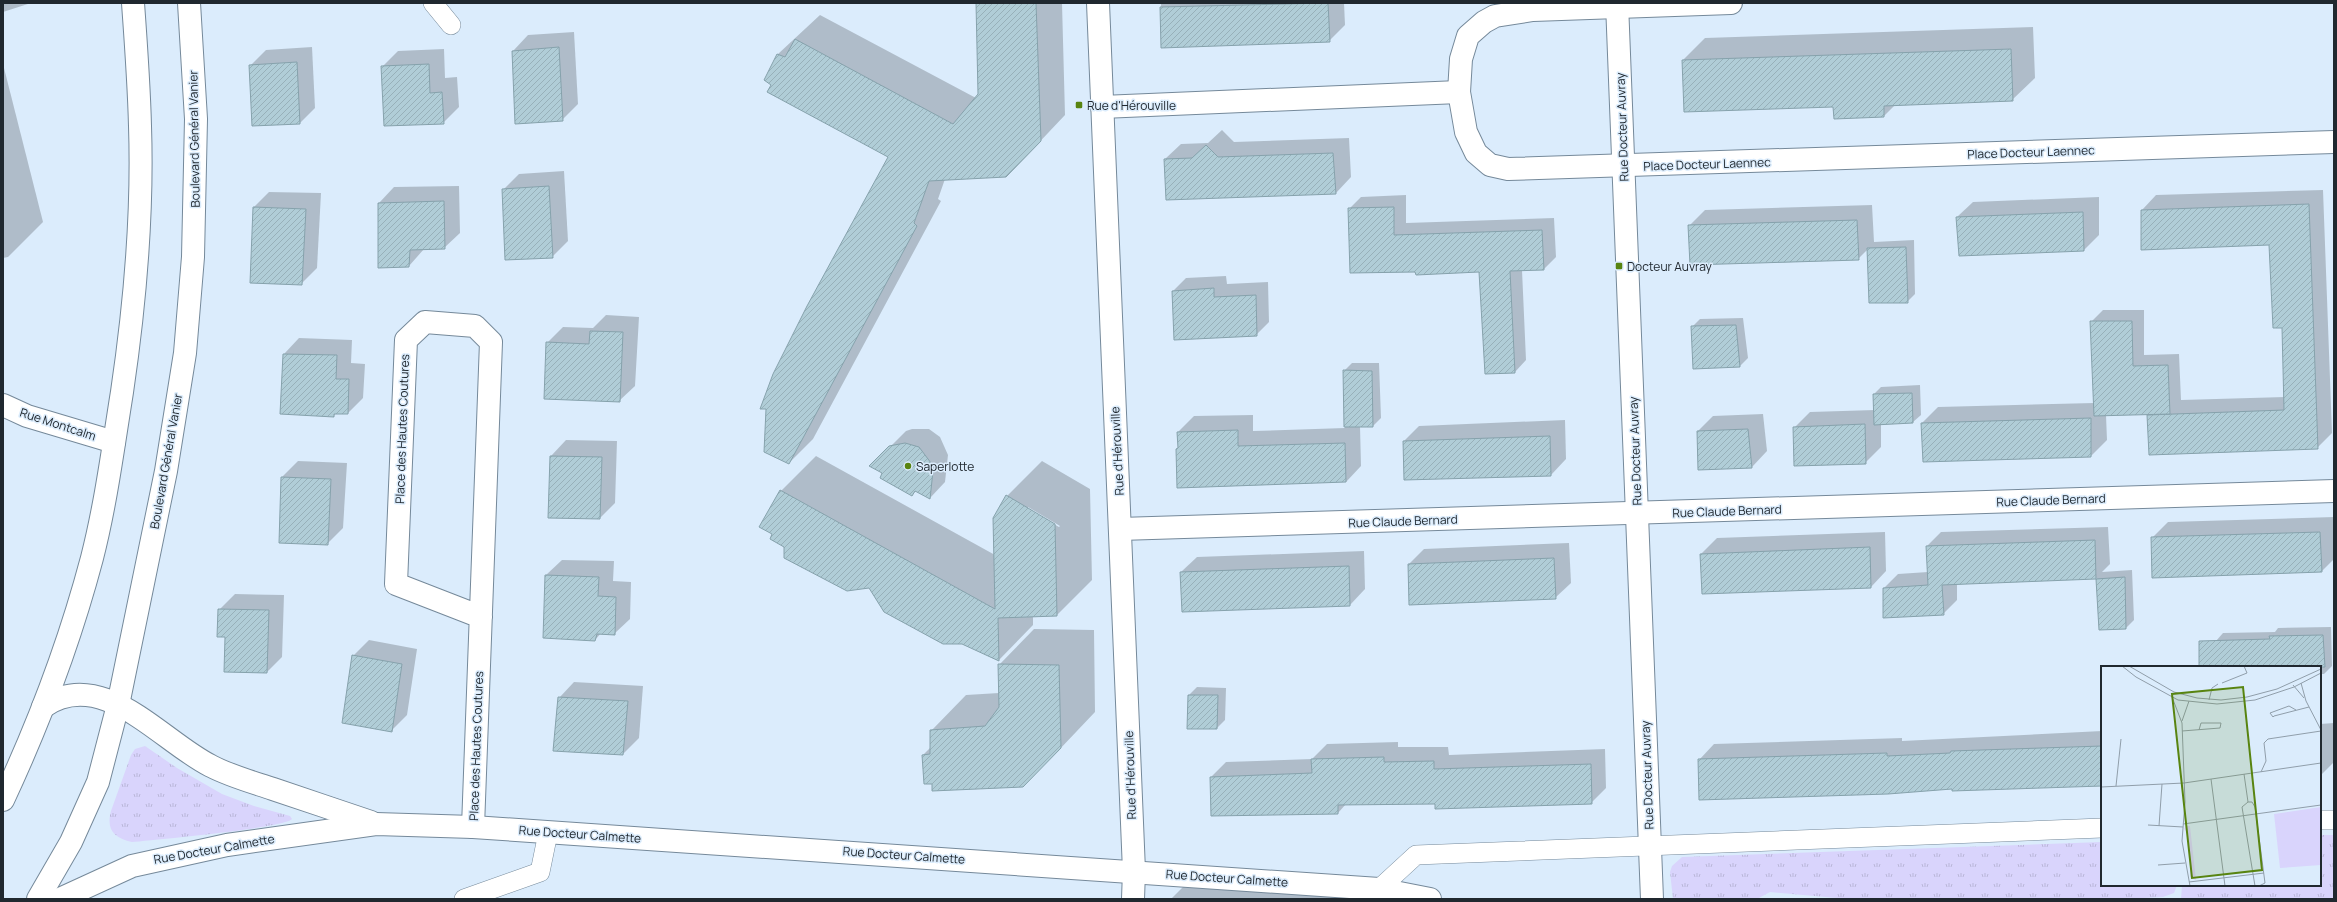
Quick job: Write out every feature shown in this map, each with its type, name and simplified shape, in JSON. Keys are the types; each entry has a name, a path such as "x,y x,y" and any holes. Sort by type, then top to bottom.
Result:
{"street":[{"path":"3,800 43,707 92,557 105,500 134,298 138,243 140,127 133,3"},
{"name":"Boulevard Général Vanier","path":"38,899 72,842 98,782 118,705 166,471 185,353 193,257 196,187 195,112 189,3"},
{"name":"Rue d'Hérouville","path":"1098,3 1134,871 1133,899"},
{"name":"Place Docteur Laennec","path":"1731,3 1617,4 1533,10 1495,16 1484,22 1468,36 1461,59 1459,92 1466,132 1476,153 1490,165 1508,169 2334,142"},
{"name":"Rue Docteur Auvray","path":"1617,4 1652,899"},
{"path":"1102,107 1459,92"},
{"name":"Place des Hautes Coutures","path":"473,827 481,617 491,342 475,326 425,322 406,340 396,584 481,617"},
{"name":"Rue Montcalm","path":"3,405 27,416 114,442"},
{"name":"Rue Claude Bernard","path":"1120,529 2334,491"},
{"name":"Rue Docteur Calmette","path":"43,707 59,698 78,696 89,697 118,705 138,715 210,766 236,777 376,824"},
{"name":"Rue Docteur Calmette","path":"60,899 132,866 166,857 227,845 376,824 473,827 1134,871 1379,889 1430,899"}],"lane":[{"path":"433,3 451,25"},
{"path":"2321,820 2334,820"},
{"path":"1379,889 1416,855 2101,828"},
{"path":"464,899 540,872 548,833"}],"green space":[{"path":"145,746 177,768 222,794 254,806 290,816 292,819 267,826 244,830 190,836 132,842 120,838 111,828 111,811 131,755 135,749"},
{"path":"2321,835 2334,835 2334,899 2181,899 2182,886 2321,886"},
{"path":"2101,842 2101,886 2177,886 2174,893 2163,897 2124,899 1848,899 1770,892 1757,899 1673,899 1670,872 1672,866 1682,857"}],"building":[{"path":"976,3 1036,3 1041,141 1006,177 929,181 914,223 917,226 789,464 764,452 766,409 760,409 773,374 807,306 888,157 767,92 771,85 764,80 777,54 785,57 795,39 953,124 978,94"},
{"path":"1328,3 1330,42 1161,48 1160,7"},
{"path":"559,47 563,121 515,124 512,51"},
{"path":"2011,49 2013,101 1884,106 1884,117 1834,119 1833,107 1684,112 1682,60"},
{"path":"297,62 300,124 252,126 249,65"},
{"path":"429,64 430,93 442,92 444,124 384,126 381,66"},
{"path":"1206,145 1218,157 1333,153 1336,194 1166,200 1164,159 1192,158"},
{"path":"549,186 553,258 505,260 502,189"},
{"path":"444,201 445,249 410,250 409,267 378,268 378,203"},
{"path":"2309,204 2318,449 2149,455 2147,415 2284,410 2282,328 2273,328 2269,245 2141,250 2141,210"},
{"path":"253,207 306,209 302,285 250,283"},
{"path":"1394,207 1394,235 1542,230 1544,270 1510,271 1515,373 1485,374 1479,272 1416,275 1415,272 1350,273 1348,208"},
{"path":"2083,212 2084,251 1959,256 1956,217"},
{"path":"1857,220 1859,260 1690,265 1688,225"},
{"path":"1906,247 1908,303 1869,303 1867,248"},
{"path":"1214,288 1214,297 1256,295 1257,336 1174,340 1172,291"},
{"path":"2090,321 2132,321 2133,366 2168,365 2170,414 2094,416"},
{"path":"1736,325 1740,367 1693,369 1691,326"},
{"path":"590,331 623,332 620,402 544,399 546,342 589,344"},
{"path":"283,354 337,355 336,379 349,379 348,414 334,414 334,417 280,414"},
{"path":"1343,370 1372,371 1373,427 1344,427"},
{"path":"1912,393 1913,423 1874,425 1873,394"},
{"path":"2091,418 2091,457 1923,462 1921,423"},
{"path":"1865,424 1866,464 1794,466 1793,427"},
{"path":"1748,429 1752,468 1698,470 1697,431"},
{"path":"1238,430 1238,446 1345,443 1346,482 1177,488 1177,432"},
{"path":"1550,436 1551,476 1404,480 1403,441"},
{"path":"905,443 919,447 931,463 933,471 930,499 915,491 912,496 880,478 882,473 869,466 889,446"},
{"path":"550,456 602,457 600,519 548,518"},
{"path":"281,477 331,479 328,545 279,543"},
{"path":"780,490 995,609 993,518 1006,495 1055,524 1057,616 998,618 999,661 962,644 943,644 884,612 869,588 847,591 784,558 784,547 770,539 772,534 759,527"},
{"path":"2320,532 2322,572 2152,578 2151,537"},
{"path":"2095,540 2096,579 1942,585 1944,615 1883,618 1883,588 1928,585 1926,546"},
{"path":"1870,547 1871,588 1702,594 1700,554"},
{"path":"1554,558 1556,599 1409,605 1408,564"},
{"path":"1349,566 1350,606 1182,612 1180,572"},
{"path":"545,575 599,577 598,596 616,597 615,635 597,634 595,641 543,638"},
{"path":"2125,577 2126,629 2099,630 2096,579"},
{"path":"218,609 269,610 267,673 224,672 225,637 217,637"},
{"path":"2323,635 2325,667 2199,666 2199,641 2270,639 2269,636"},
{"path":"352,655 402,664 392,732 342,723"},
{"path":"998,664 1059,665 1061,748 1023,787 932,791 932,784 924,784 922,755 930,754 930,730 985,726 999,707"},
{"path":"1188,695 1218,695 1217,729 1187,729"},
{"path":"558,697 628,701 623,755 553,751"},
{"path":"2101,746 2101,786 1952,791 1952,789 1888,794 1699,800 1698,759 1887,753 1887,756 1950,753 1951,751"},
{"path":"1384,757 1384,762 1434,761 1434,769 1591,764 1592,804 1435,809 1435,804 1338,805 1338,814 1211,816 1210,777 1312,773 1311,759"}],"place":[{"name":"Rue d'Hérouville","path":"1079,105"},
{"name":"Docteur Auvray","path":"1619,266"},
{"name":"Saperlotte","path":"908,466"}]}
